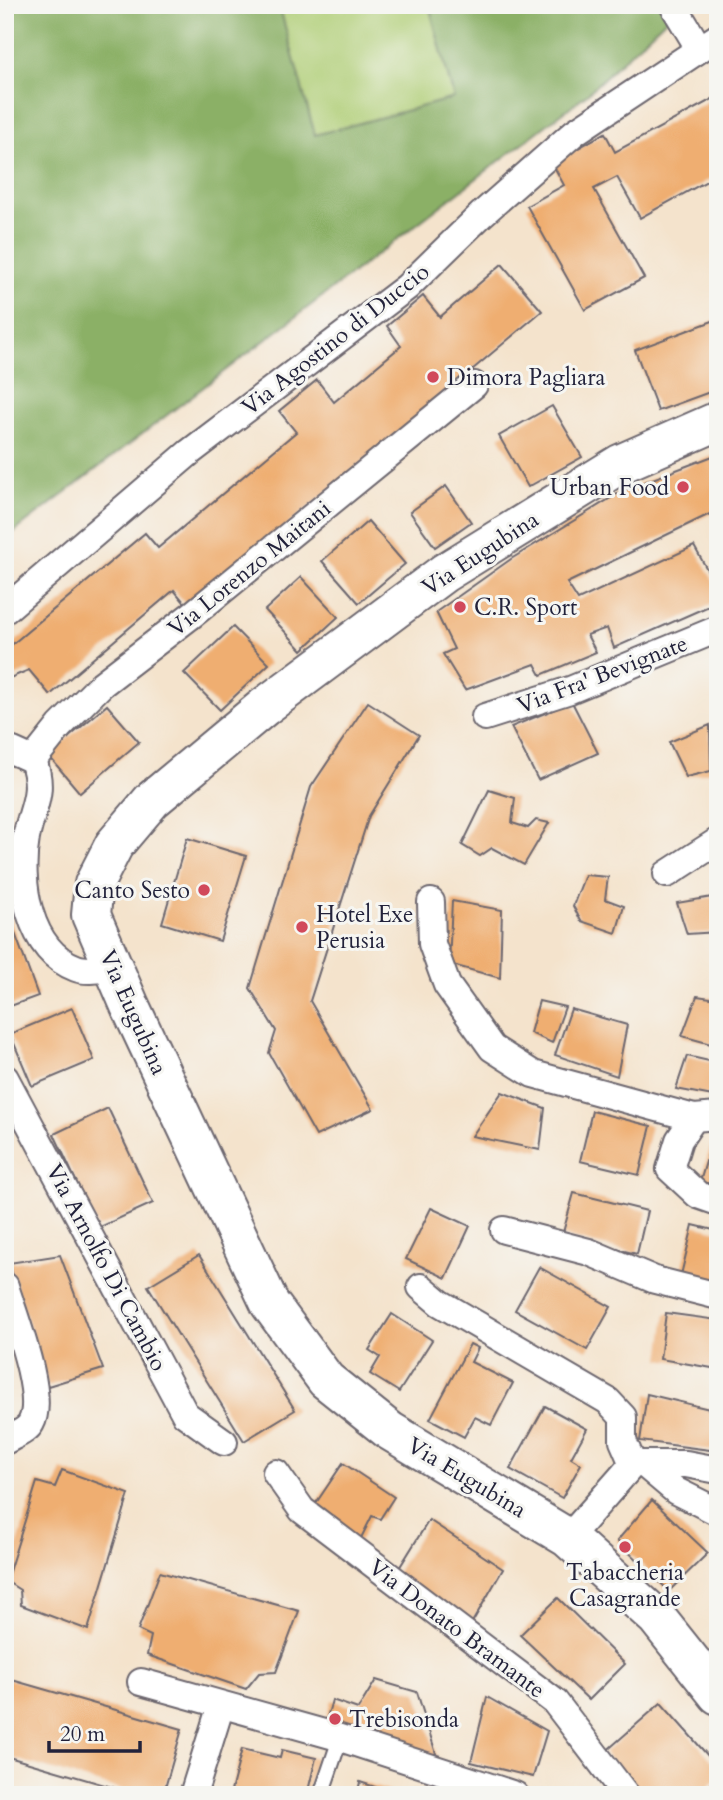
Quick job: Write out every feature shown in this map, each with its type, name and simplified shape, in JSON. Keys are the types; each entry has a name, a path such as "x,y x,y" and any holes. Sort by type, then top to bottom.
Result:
{"main road":[{"name":"Via Eugubina","path":"718,421 620,464 444,573 264,707 152,800 114,845 94,884 91,915 113,968 270,1304 326,1380 390,1431 568,1538 656,1617 718,1695"}],"street":[{"name":"Via Agostino di Duccio","path":"5,610 190,452 407,288 481,215 575,132 709,43 673,5"},
{"name":"Via Lorenzo Maitani","path":"33,760 60,726 102,684 193,614 474,384"},
{"name":"Via Fra' Bevignate","path":"485,717 570,690 718,629"},
{"path":"5,752 13,751 33,760 40,780 26,838 24,877 31,920 55,957 78,970 113,968"},
{"path":"667,874 718,841"},
{"path":"430,902 432,944 447,985 492,1048 533,1074 706,1117"},
{"name":"Via Arnolfo Di Cambio","path":"5,1078 185,1414 224,1442"},
{"path":"706,1117 679,1140 670,1168 698,1195 718,1202"},
{"path":"504,1230 589,1252 655,1280 718,1296"},
{"path":"5,1286 31,1376 36,1410 30,1425 5,1441"},
{"path":"422,1287 440,1303 608,1401 623,1417 623,1441 639,1464 676,1491 718,1512"},
{"path":"568,1538 639,1464 686,1464 718,1470"},
{"name":"Via Donato Bramante","path":"276,1473 302,1510 555,1702 626,1795"},
{"path":"141,1682 340,1739 515,1795"},
{"path":"193,1795 221,1705"}],"lane":[{"path":"321,1795 340,1739"}],"green space":[{"path":"5,5 279,5 315,135 454,98 429,5 681,5 587,94 5,539"},
{"path":"279,5 429,5 454,98 315,135"}],"building":[{"path":"718,96 718,175 640,218 617,177 594,189 644,278 585,310 527,206 564,185 552,163 605,133 615,152"},
{"path":"502,264 542,311 189,608 174,590 50,695 29,670 5,680 5,645 9,647 145,533 158,548 296,432 279,411 317,380 334,402 401,346 387,326 423,296 440,317"},
{"path":"718,319 718,389 658,411 635,350"},
{"path":"552,406 582,457 528,487 499,436"},
{"path":"718,454 718,510 567,583 578,600 694,546 718,589 718,602 614,648 607,628 587,635 596,652 541,675 535,664 465,690 443,654 454,649 436,612 511,559 624,490"},
{"path":"446,486 471,522 435,547 410,512"},
{"path":"368,521 405,564 359,603 322,561"},
{"path":"301,577 338,617 302,650 265,610"},
{"path":"233,627 269,664 220,710 184,673"},
{"name":"Hotel Exe Perusia","path":"368,702 419,735 369,816 310,1001 373,1109 316,1136 269,1053 276,1031 250,988 311,787"},
{"path":"572,702 598,753 538,780 511,727"},
{"path":"107,705 139,742 80,793 48,755"},
{"path":"710,725 711,771 686,777 669,742"},
{"path":"489,790 515,798 512,823 528,828 536,820 549,823 524,865 492,848 480,856 462,845"},
{"name":"Canto Sesto","path":"187,838 246,856 220,941 162,923"},
{"path":"585,875 608,877 605,899 624,906 616,933 581,921 573,906"},
{"path":"718,896 718,932 687,934 677,903"},
{"path":"452,901 502,910 500,978 449,964"},
{"path":"5,906 38,996 5,1008"},
{"path":"697,996 718,999 718,1046 682,1036"},
{"path":"539,1001 565,1007 552,1043 530,1033"},
{"path":"72,1008 94,1060 32,1086 10,1034"},
{"path":"571,1009 627,1025 617,1076 555,1055"},
{"path":"687,1056 718,1063 718,1097 676,1089"},
{"path":"502,1092 545,1108 540,1150 472,1136"},
{"path":"108,1108 153,1203 98,1228 54,1134"},
{"path":"592,1111 651,1126 639,1175 580,1161"},
{"path":"713,1138 718,1139 718,1185 700,1182"},
{"path":"574,1193 647,1211 637,1254 562,1236"},
{"path":"431,1208 470,1226 446,1278 406,1259"},
{"path":"693,1225 718,1231 718,1284 681,1275"},
{"path":"60,1255 103,1369 48,1386 9,1263"},
{"path":"199,1255 295,1410 244,1441 148,1286"},
{"path":"539,1267 611,1307 587,1350 515,1310"},
{"path":"666,1313 718,1320 718,1369 660,1359"},
{"path":"392,1314 432,1340 399,1392 370,1374 380,1357 369,1350"},
{"path":"470,1344 478,1348 471,1362 513,1383 491,1425 475,1417 464,1437 430,1419"},
{"path":"647,1394 718,1411 718,1451 640,1441"},
{"path":"545,1406 587,1429 571,1458 581,1464 562,1498 510,1469"},
{"path":"343,1463 394,1497 380,1519 372,1516 359,1542 312,1509"},
{"path":"62,1470 129,1494 88,1630 21,1605 20,1590 6,1581 37,1482 55,1487"},
{"path":"652,1500 708,1553 669,1591 617,1541"},
{"path":"429,1520 503,1569 470,1626 393,1578"},
{"path":"160,1572 299,1611 276,1672 259,1673 246,1689 147,1655 151,1636 138,1630"},
{"path":"558,1598 625,1664 589,1700 520,1635"},
{"path":"5,1678 182,1729 163,1795 139,1795 5,1756"},
{"path":"376,1680 417,1692 437,1757 326,1721 332,1700 358,1709"},
{"path":"487,1697 547,1731 533,1777 471,1762"},
{"path":"661,1703 718,1767 718,1778 699,1795 641,1795 604,1753"},
{"path":"242,1749 280,1758 282,1750 316,1758 307,1795 230,1795"},
{"path":"360,1782 396,1794 396,1795 357,1795"}],"place":[{"name":"Dimora Pagliara","path":"433,377"},
{"name":"Urban Food","path":"683,487"},
{"name":"C.R. Sport","path":"460,607"},
{"name":"Canto Sesto","path":"204,890"},
{"name":"Hotel Exe Perusia","path":"302,927"},
{"name":"Tabaccheria Casagrande","path":"625,1547"},
{"name":"Trebisonda","path":"335,1719"}]}
